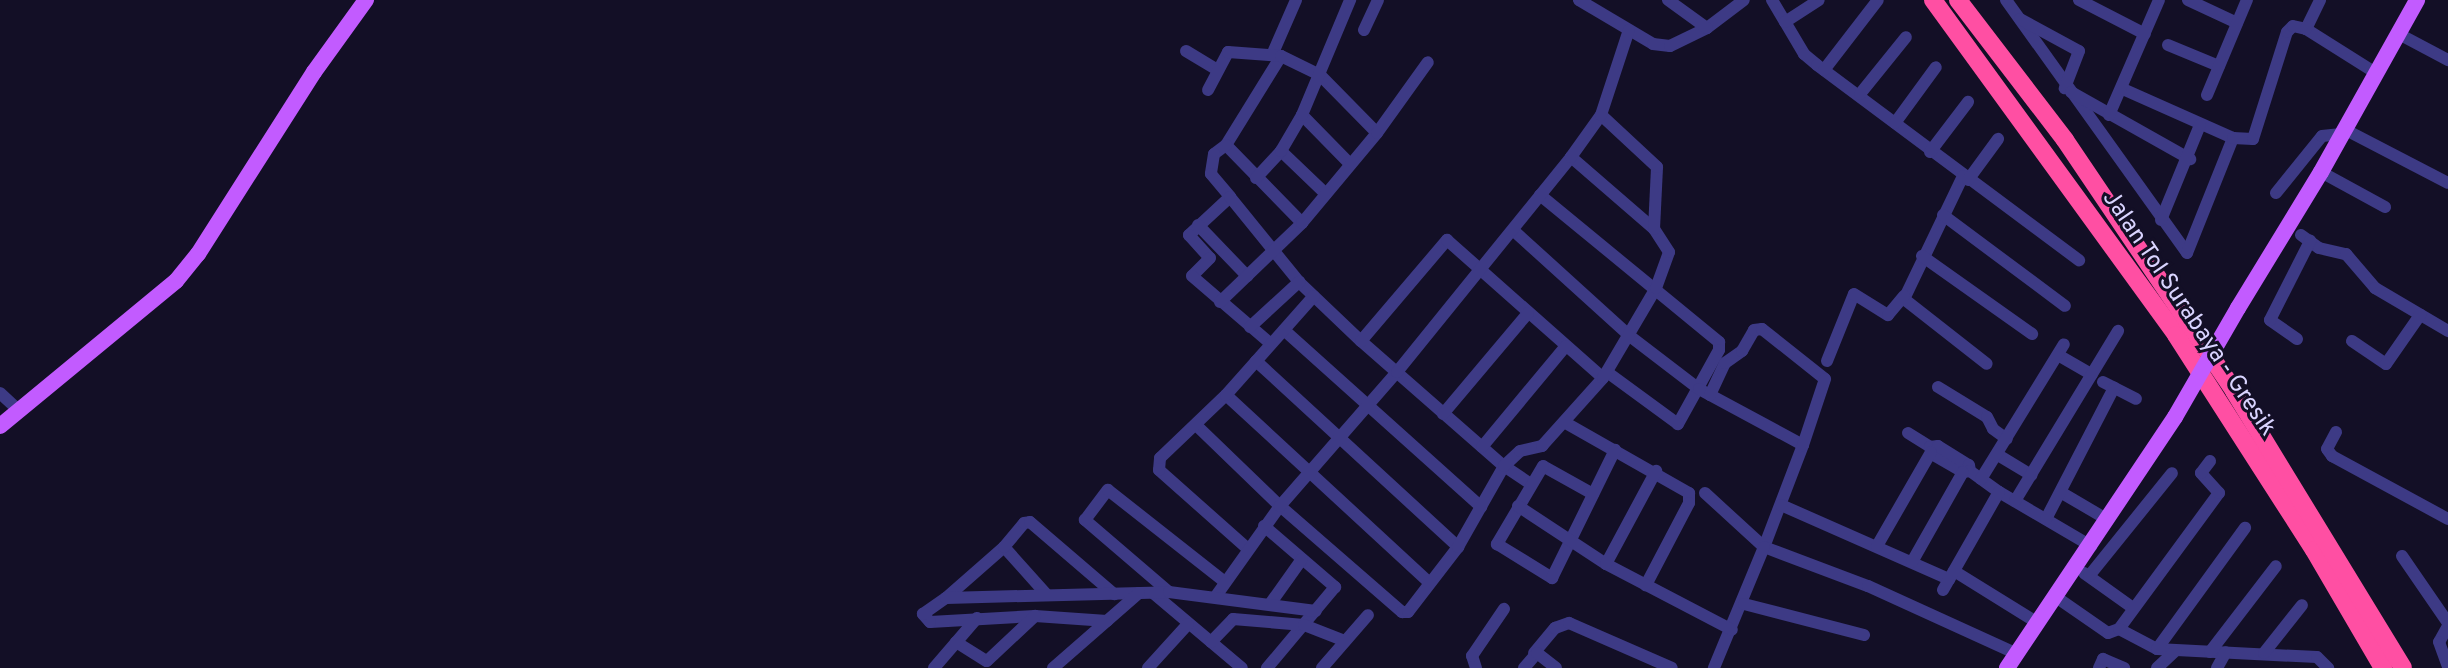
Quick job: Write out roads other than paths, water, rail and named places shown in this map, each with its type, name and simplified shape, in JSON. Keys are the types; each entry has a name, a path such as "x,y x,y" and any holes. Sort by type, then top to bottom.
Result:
{"highway":[{"name":"Jalan Tol Surabaya - Gresik","path":"1934,0 2176,335 2314,550 2383,668"},
{"name":"Jalan Tol Surabaya - Gresik","path":"1958,0 2065,140 2234,391 2403,668"}],"main road":[{"path":"0,426 142,311 198,254 314,72 366,0"},
{"path":"2007,668 2056,597 2082,572 2091,546 2175,417 2322,172 2417,0"}],"street":[{"path":"1296,0 1277,56 1226,145 1214,155 1211,174 1298,282 1443,414 1504,466 1531,484"},
{"path":"1256,178 1281,151 1302,115 1350,0"},
{"path":"1364,30 1378,0"},
{"path":"1668,0 1707,28"},
{"path":"1772,0 1804,54 1860,94 1930,152 2079,260"},
{"path":"1785,22 1819,0"},
{"path":"1824,70 1878,0"},
{"path":"2006,0 2066,89 2161,220 2188,252 2233,138"},
{"path":"2079,0 2145,34"},
{"path":"2109,115 2123,89 2159,0"},
{"path":"2188,0 2237,23"},
{"path":"2207,95 2247,0"},
{"path":"2306,29 2320,0"},
{"path":"1585,2 1653,44 1670,46 1707,28 1739,1"},
{"path":"2016,18 2080,51 2066,89"},
{"path":"2123,89 2200,125 2233,138 2251,141 2287,32 2293,26 2306,29 2376,73"},
{"path":"1216,596 1280,506 1397,372 1514,231 1571,157 1601,115 1629,30"},
{"path":"2397,33 2448,60"},
{"path":"1860,94 1906,37"},
{"path":"2168,45 2219,66"},
{"path":"1186,51 1219,70"},
{"path":"1208,90 1228,52 1277,56 1320,75 1377,133"},
{"path":"1220,302 1302,223 1377,133 1428,62"},
{"path":"1895,124 1936,67"},
{"path":"2066,89 2190,159"},
{"path":"1930,152 1968,102"},
{"path":"1302,115 1350,164"},
{"path":"1601,115 1657,167 1654,229"},
{"path":"2161,220 2190,159 2200,125"},
{"path":"2276,193 2322,136 2343,132 2448,183"},
{"path":"1827,360 1854,294 1888,315 1904,296 1943,215 1965,178 1998,139"},
{"path":"1226,145 1302,223"},
{"path":"1281,151 1326,194"},
{"path":"1196,425 1280,506 1402,612 1408,612 1458,547 1504,466 1517,452 1542,446 1605,375 1631,337 1656,288 1669,252 1654,229 1571,157"},
{"path":"2322,172 2385,207"},
{"path":"1540,195 1719,342 1705,392"},
{"path":"1230,197 1198,225 1190,238 1210,258 1192,276 1271,344"},
{"path":"1943,215 2064,306"},
{"path":"1198,225 1247,276"},
{"path":"1514,231 1631,337 1705,392 1803,445"},
{"path":"2297,339 2270,320 2305,238 2346,254 2375,288 2448,331"},
{"path":"1361,341 1443,242 1450,242 1566,346 1678,424 1726,363 1742,351 1754,330 1762,329 1825,379 1744,604 1714,668"},
{"path":"1922,256 2032,334"},
{"path":"1250,327 1298,282"},
{"path":"1248,549 1160,470 1167,449 1226,395 1314,296"},
{"path":"1904,296 1906,303 1987,364"},
{"path":"1443,414 1528,313"},
{"path":"2353,341 2386,364 2420,315"},
{"path":"1284,330 1481,507"},
{"path":"2046,519 2062,493 2119,331"},
{"path":"1482,447 1566,346"},
{"path":"1912,562 1972,474 1998,455 2061,350 2103,382 2136,398"},
{"path":"1256,361 1458,547"},
{"path":"2015,501 2031,475 2103,382"},
{"path":"1938,387 1987,417 1993,429 2007,439"},
{"path":"0,393 19,411"},
{"path":"1226,395 1430,583"},
{"path":"1564,422 1656,471 1689,493 1690,499 1646,585"},
{"path":"2336,432 2327,449 2332,456 2448,519"},
{"path":"1908,433 1998,492 2091,546"},
{"path":"1877,546 1931,449"},
{"path":"1593,494 1546,466 1531,484 1497,540 1499,547 1550,578 1570,540 1593,494 1615,450"},
{"path":"1998,455 2031,475"},
{"path":"2056,597 2108,633 2119,629 2219,493 2201,473 2210,461"},
{"path":"1606,564 1656,471"},
{"path":"2133,608 2082,572 2172,474"},
{"path":"1169,592 1085,520 1108,490 1226,582"},
{"path":"1949,580 1998,492"},
{"path":"1705,493 1764,547 1868,586 2017,654"},
{"path":"2062,493 2108,520"},
{"path":"1781,505 1912,562 2038,624"},
{"path":"1518,506 1606,564 1732,630"},
{"path":"1107,621 1035,617 925,619 924,610 946,598 1004,547 1024,523 1030,522 1114,594"},
{"path":"1264,526 1335,587 1266,668"},
{"path":"2157,649 2245,528"},
{"path":"1004,547 1047,595"},
{"path":"2402,555 2448,625 2439,642 2448,667"},
{"path":"1270,604 1302,559"},
{"path":"2210,652 2276,566"},
{"path":"946,598 1169,592 1316,611"},
{"path":"1053,668 1139,593"},
{"path":"1153,593 1242,668"},
{"path":"1744,604 1864,635"},
{"path":"2264,653 2302,605"},
{"path":"1476,668 1472,656 1504,609"},
{"path":"1322,668 1368,615"},
{"path":"956,642 979,659 993,659 1035,617"},
{"path":"934,668 977,618"},
{"path":"1211,642 1233,619 1304,625 1345,641"},
{"path":"1524,668 1555,628 1569,623 1672,668"},
{"path":"1155,666 1188,624"},
{"path":"2119,629 2157,649 2321,658 2328,668"},
{"path":"2157,668 2175,651"},
{"path":"2217,668 2226,652"},
{"path":"1534,653 1556,668"},
{"path":"2269,668 2278,654"},
{"path":"2099,668 2104,659 2124,668"}]}
